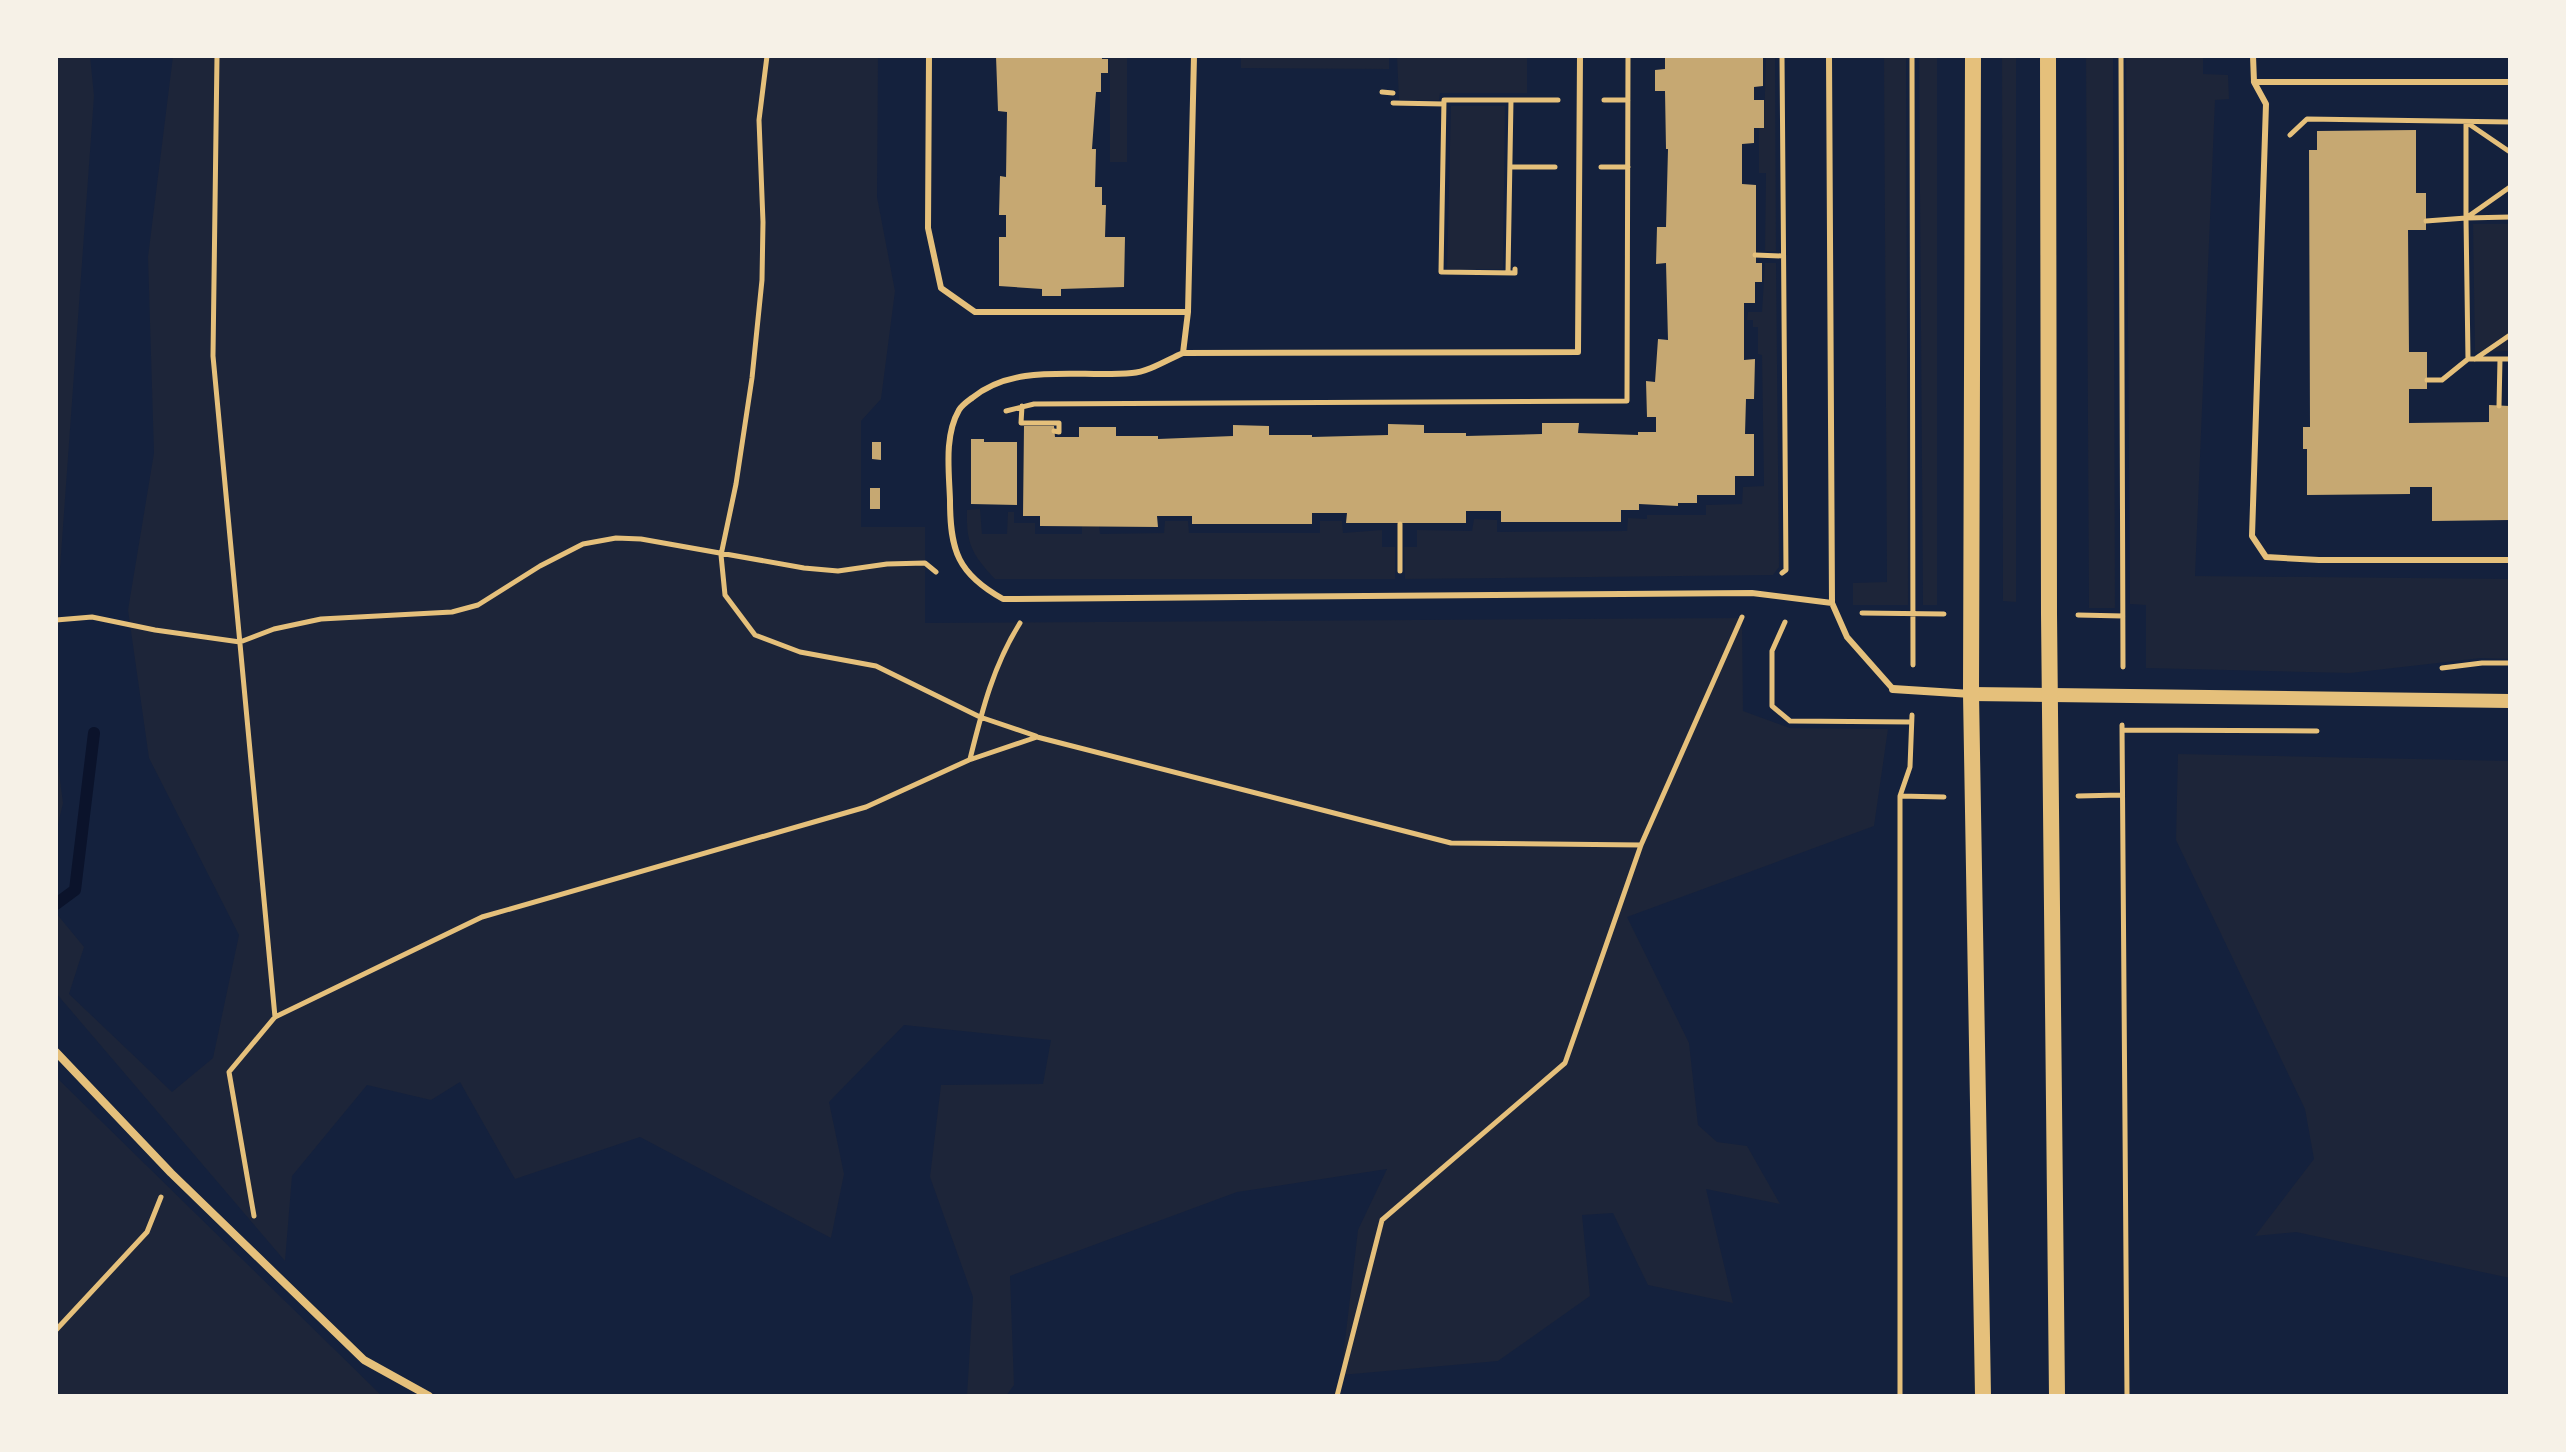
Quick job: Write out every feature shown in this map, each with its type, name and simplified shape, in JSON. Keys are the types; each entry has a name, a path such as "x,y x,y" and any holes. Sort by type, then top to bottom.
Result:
{"main road":[{"path":"1973,56 1971,694 1983,1396"},
{"path":"2048,56 2057,1396"}],"street":[{"path":"1893,689 1971,694 2510,701"},
{"path":"56,1052 171,1173 364,1360 429,1396"}],"lane":[{"path":"929,56 928,228 941,288 975,312 1188,312"},
{"path":"1183,353 1188,312 1194,56"},
{"path":"1580,56 1578,352 1183,353 1135,373 1029,375 987,386 960,408 949,439 953,548 964,570 980,586 1003,599 1752,593 1832,603"},
{"path":"1829,56 1832,603 1847,637 1893,689"},
{"path":"2253,56 2254,82 2266,104 2252,536 2266,557 2510,560"},
{"path":"2254,82 2510,82"}],"path":[{"path":"217,56 213,356 275,1017"},
{"path":"767,56 759,120 762,280 752,378 736,484 721,555 725,595 755,635 800,652 876,666 980,717 1037,737 1451,843 1641,845"},
{"path":"1774,581 1786,570 1782,56"},
{"path":"1900,1396 1900,796 1910,767 1915,613 1912,56"},
{"path":"1382,92 1393,93"},
{"path":"1515,269 1515,273 1441,272 1444,100 1628,100"},
{"path":"1508,273 1511,100"},
{"path":"1393,103 1444,104"},
{"path":"2281,144 2307,119 2510,122"},
{"path":"2466,122 2510,152"},
{"path":"2466,122 2471,359"},
{"path":"2466,218 2510,187"},
{"path":"2426,221 2510,217"},
{"path":"1755,255 1783,256"},
{"path":"2427,380 2442,380 2510,335"},
{"path":"2471,359 2510,359"},
{"path":"2499,406 2500,359"},
{"path":"1022,406 1021,423 1059,423 1059,432 1054,431"},
{"path":"1400,524 1400,584"},
{"path":"56,620 92,617 240,642 274,629 321,619 452,612 478,605 540,566 583,544 616,538 641,539 721,555 838,571 887,564 925,563"},
{"path":"1337,1396 1382,1220 1565,1063 1641,845 1752,593"},
{"path":"969,760 999,660 1021,623"},
{"path":"1772,651 1772,706 1790,721 1911,722"},
{"path":"2122,730 2317,731"},
{"path":"265,1264 246,1184 229,1072 275,1017 482,917 866,807 969,760 1037,737"},
{"path":"2052,797 2121,795"},
{"path":"1900,796 1973,798"},
{"path":"56,1330 147,1232 171,1173"}],"shaded area":[{"path":"56,56 90,56 94,96 56,624"},
{"path":"173,56 878,56 877,197 895,291 881,399 861,421 861,527 925,527 925,623 1742,618 1743,711 1790,728 1888,729 1874,826 1627,917 1689,1043 1698,1125 1717,1142 1747,1146 1780,1204 1706,1189 1733,1303 1648,1285 1613,1213 1582,1215 1590,1296 1498,1361 1341,1375 1358,1230 1387,1169 1237,1192 1010,1276 1014,1385 1006,1396 967,1396 973,1297 930,1177 941,1085 1043,1084 1051,1040 904,1025 829,1102 844,1174 831,1238 640,1137 515,1179 460,1082 431,1100 367,1085 292,1176 285,1261 56,993 56,913 84,947 69,994 172,1092 213,1058 239,935 149,758 128,610 154,453 148,257"},
{"path":"1110,56 1127,56 1127,162 1110,162"},
{"path":"1241,56 1389,56 1389,69 1241,68"},
{"path":"1397,56 1527,56 1527,93 1440,93 1439,100 1399,100"},
{"path":"1766,56 1775,56 1776,251 1765,251 1766,173 1759,173 1759,128 1764,128"},
{"path":"1884,56 1906,56 1908,605 1853,605 1853,583 1887,582"},
{"path":"1919,56 1937,56 1937,605 1923,605"},
{"path":"2002,56 2016,56 2016,602 2003,601"},
{"path":"2086,56 2113,56 2115,608 2089,608"},
{"path":"2126,56 2203,56 2203,74 2228,75 2229,99 2215,100 2195,576 2510,579 2510,659 2481,658 2350,673 2146,668 2146,605 2130,604"},
{"path":"1451,106 1505,106 1503,269 1447,269"},
{"path":"2473,224 2510,224 2510,351 2475,352"},
{"path":"1765,263 1776,263 1779,567 1773,575 1405,579 1404,547 1417,547 1417,530 1472,531 1474,519 1497,520 1497,532 1627,531 1628,518 1706,515 1706,505 1742,504 1743,487 1764,486 1762,355 1758,354 1758,327 1753,327 1753,320 1747,320 1748,312 1762,312"},
{"path":"980,509 982,534 1007,534 1008,512 1014,512 1014,523 1035,523 1035,534 1082,534 1082,526 1099,526 1100,534 1164,533 1165,521 1188,521 1189,533 1320,533 1320,521 1342,521 1343,533 1382,530 1382,547 1395,547 1395,579 995,579 976,555 969,540 967,510"},
{"path":"56,749 63,803 56,833"},
{"path":"2178,754 2510,761 2510,1278 2296,1232 2255,1236 2314,1159 2305,1109 2176,840"},
{"path":"56,1077 382,1396 56,1396"}],"building":[{"path":"996,56 1102,56 1102,59 1108,59 1108,73 1101,73 1101,92 1096,92 1092,149 1096,149 1095,187 1102,187 1102,205 1106,205 1105,237 1125,237 1124,287 1061,289 1061,296 1042,296 1042,289 999,286 999,237 1006,237 1006,215 999,215 1000,176 1006,177 1007,112 998,111"},
{"path":"1665,56 1763,56 1763,86 1754,87 1754,100 1764,100 1764,128 1754,128 1754,143 1742,144 1742,184 1756,185 1756,263 1762,263 1762,282 1755,282 1755,303 1744,303 1744,360 1755,359 1754,399 1746,399 1745,434 1754,434 1754,476 1735,476 1735,495 1697,495 1697,503 1678,503 1678,506 1639,504 1639,510 1621,510 1621,522 1501,522 1501,511 1466,511 1466,523 1346,523 1347,513 1312,513 1312,524 1192,524 1192,516 1157,516 1158,527 1040,526 1040,516 1023,516 1024,426 1054,426 1055,437 1079,437 1079,427 1116,427 1116,436 1158,436 1158,439 1233,436 1233,425 1269,426 1269,435 1312,437 1388,435 1388,424 1424,425 1424,433 1466,433 1466,436 1542,434 1542,423 1579,423 1578,433 1638,435 1638,432 1656,432 1656,417 1647,417 1646,381 1655,382 1658,339 1668,340 1666,263 1656,264 1657,227 1666,227 1668,149 1665,91 1655,91 1655,70 1665,69"},
{"path":"2416,130 2416,193 2426,193 2426,230 2408,230 2409,352 2427,352 2427,389 2409,389 2409,423 2489,422 2489,405 2510,406 2510,520 2432,521 2432,487 2410,487 2410,494 2307,495 2307,449 2303,449 2303,427 2310,427 2309,150 2317,150 2317,131"},
{"path":"971,439 1017,442 1017,505 971,504"},
{"path":"872,442 881,442 881,460 872,459"},
{"path":"870,488 880,488 880,509 870,509"}],"waterway":[{"path":"56,904 75,890 94,733"}]}
